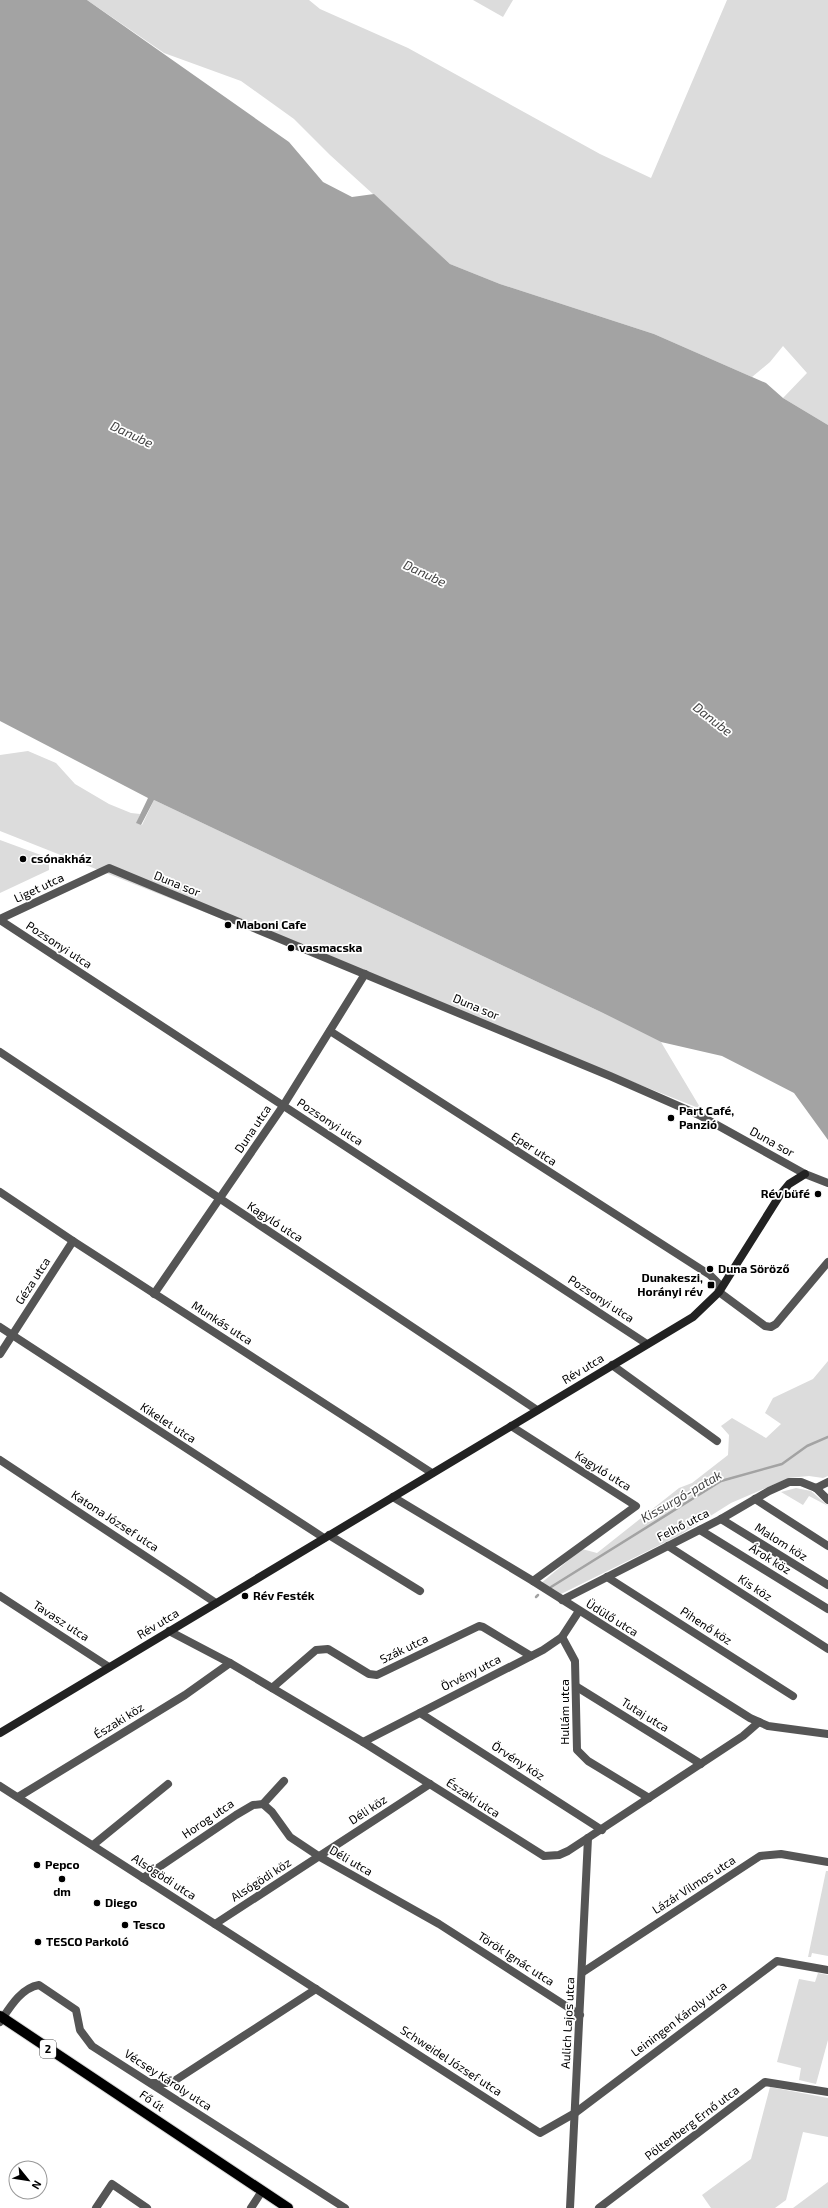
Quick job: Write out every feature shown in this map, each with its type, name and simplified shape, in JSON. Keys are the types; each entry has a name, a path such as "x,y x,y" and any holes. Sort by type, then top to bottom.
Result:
{"main road":[{"name":"Fő út","path":"1,2019 288,2208"}],"street":[{"name":"Liget utca","path":"0,920 109,868"},
{"name":"Duna sor","path":"109,868 699,1115 805,1174 828,1183"},
{"name":"Pozsonyi utca","path":"0,920 647,1344"},
{"name":"Duna utca","path":"154,1294 220,1200 283,1106 365,974"},
{"name":"Eper utca","path":"330,1031 710,1275 718,1283 719,1292"},
{"name":"Kagyló utca","path":"0,1052 537,1410"},
{"name":"Rév utca","path":"0,1732 692,1317 719,1292 780,1195 790,1184 805,1174"},
{"name":"Munkás utca","path":"0,1192 72,1241 432,1473"},
{"name":"Géza utca","path":"0,1354 72,1241"},
{"path":"719,1292 765,1326 771,1327 776,1324 828,1262"},
{"name":"Kikelet utca","path":"0,1327 326,1537"},
{"path":"612,1365 717,1441"},
{"name":"Kagyló utca","path":"510,1426 636,1506 533,1581"},
{"name":"Katona József utca","path":"0,1460 216,1603"},
{"name":"Felhő utca","path":"562,1600 700,1530 789,1482 800,1482 816,1488"},
{"path":"828,1482 816,1488 828,1500"},
{"name":"Üdülő utca","path":"393,1497 533,1581 758,1722 828,1734"},
{"path":"755,1499 828,1546"},
{"name":"Malom köz","path":"721,1519 828,1585"},
{"name":"Árok köz","path":"700,1530 828,1609"},
{"path":"326,1537 420,1591"},
{"name":"Kis köz","path":"668,1546 828,1649"},
{"name":"Pihenő köz","path":"607,1577 793,1696"},
{"name":"Tavasz utca","path":"0,1596 109,1667"},
{"name":"Örvény utca","path":"363,1742 531,1656 562,1637 579,1611"},
{"name":"Szák utca","path":"272,1688 316,1650 328,1649 369,1674 377,1674 479,1626 484,1627 531,1656"},
{"name":"Északi utca","path":"169,1631 230,1663 363,1742 544,1856 559,1855 602,1830 752,1730 758,1722"},
{"name":"Hullám utca","path":"562,1637 575,1661 577,1687 577,1750 588,1761 649,1798"},
{"name":"Északi köz","path":"18,1797 185,1694 230,1663"},
{"name":"Tutaj utca","path":"577,1687 701,1764"},
{"name":"Örvény köz","path":"420,1713 602,1830"},
{"name":"Horog utca","path":"143,1878 236,1815 253,1805 263,1804 284,1781"},
{"path":"93,1845 168,1784"},
{"name":"Déli köz","path":"320,1857 430,1784"},
{"name":"Alsógödi utca","path":"0,1786 316,1989"},
{"name":"Déli utca","path":"263,1804 272,1812 290,1836 320,1857 439,1924"},
{"name":"Aulich Lajos utca","path":"570,2208 583,1972 588,1838"},
{"name":"Lázár Vilmos utca","path":"583,1972 760,1856 781,1854 828,1862"},
{"name":"Alsógödi köz","path":"215,1924 320,1857"},
{"name":"Török Ignác utca","path":"439,1924 580,2015"},
{"name":"Leiningen Károly utca","path":"575,2113 777,1961 828,1970"},
{"name":"Vécsey Károly utca","path":"1,2019 20,1995 30,1987 40,1985 76,2010 80,2030 92,2046 345,2208"},
{"path":"151,2083 171,2083 316,1989"},
{"name":"Schweidel József utca","path":"316,1989 540,2133 575,2113"},
{"name":"Pöltenberg Ernő utca","path":"599,2208 765,2082 828,2092"},
{"path":"96,2208 112,2184 147,2208"},
{"path":"251,2208 262,2191"}],"shaded area":[{"path":"87,0 309,0 320,9 408,48 600,154 651,178 727,0 828,0 828,425 783,398 807,373 783,346 770,362 752,377 654,334 500,284 450,264 330,155 294,119 241,81 164,53"},
{"path":"473,0 513,0 503,17"},
{"path":"28,751 56,763 75,784 109,804 131,813 140,814 137,823 142,825 154,800 661,1042 701,1109 0,831 0,755"},
{"path":"0,840 49,858 49,870 0,893"},
{"path":"828,1361 828,1476 823,1478 809,1476 788,1478 731,1503 680,1535 557,1596 540,1584 582,1549 597,1553 679,1488 692,1483 728,1455 729,1435 721,1426 732,1418 766,1438 781,1424 765,1413 773,1398 813,1379"},
{"path":"796,1488 811,1491 828,1506 809,1496 803,1505 781,1492"},
{"path":"826,1871 828,1871 828,1956 812,1953 811,1957 808,1957"},
{"path":"818,1973 828,1975 828,2040 816,2084 799,2080 801,2068 777,2062 799,1979 815,1982"},
{"path":"770,2087 828,2098 828,2137 803,2132 786,2200 775,2208 711,2208 702,2195 751,2159"},
{"path":"828,2182 828,2208 793,2208"}],"water":[{"name":"Danube","path":"0,0 87,0 289,142 323,182 352,197 374,194 450,264 500,284 654,334 766,383 783,398 828,425 828,1140 794,1093 722,1056 661,1042 154,800 141,825 136,823 148,798 0,721"}],"waterway":[{"name":"Kissurgó-patak","path":"551,1587 721,1481 782,1464 807,1446 828,1437"}],"place":[{"name":"csónakház","path":"23,859"},
{"name":"Maboni Cafe","path":"228,925"},
{"name":"vasmacska","path":"291,948"},
{"name":"Part Café, Panzió","path":"671,1118"},
{"name":"Rév büfé","path":"818,1194"},
{"name":"Duna Söröző","path":"710,1269"},
{"name":"Dunakeszi, Horányi rév","path":"711,1285"},
{"name":"Rév Festék","path":"245,1596"},
{"name":"Pepco","path":"37,1865"},
{"name":"dm","path":"62,1879"},
{"name":"Diego","path":"97,1903"},
{"name":"Tesco","path":"125,1925"},
{"name":"TESCO Parkoló","path":"38,1942"}]}
